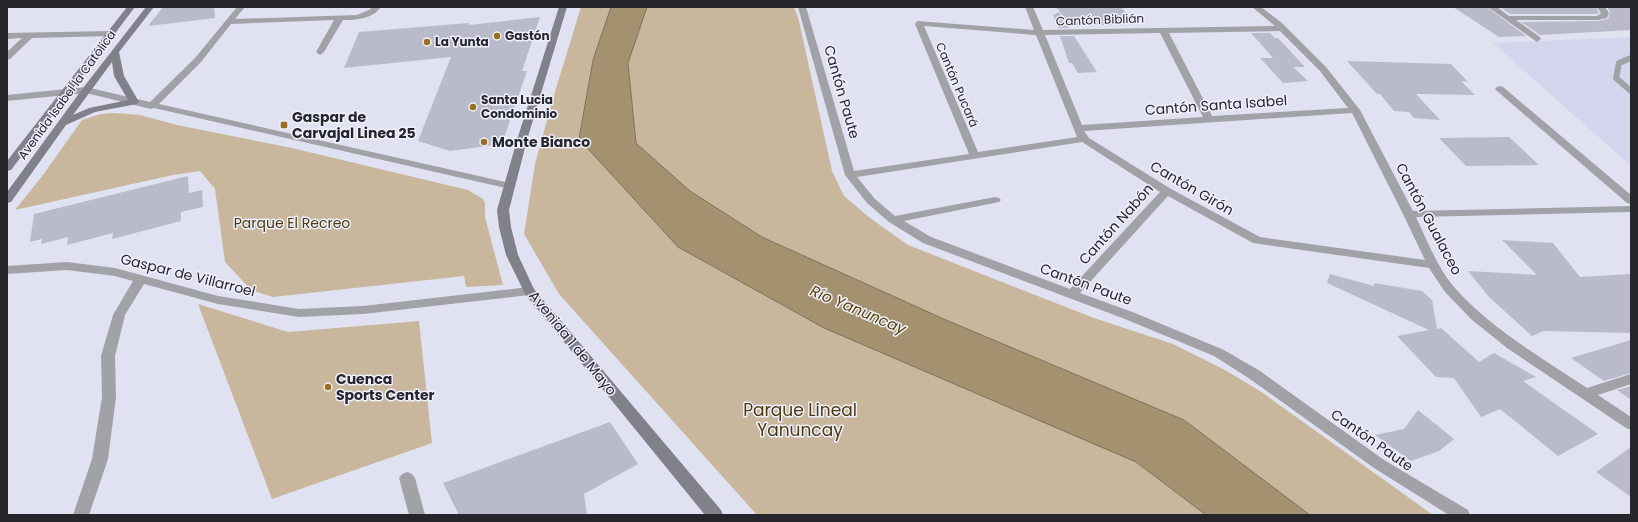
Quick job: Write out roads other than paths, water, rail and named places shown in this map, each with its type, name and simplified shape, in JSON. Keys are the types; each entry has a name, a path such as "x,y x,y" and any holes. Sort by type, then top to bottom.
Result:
{"main road":[{"name":"Avenida Isabel la Católica","path":"7,168 131,7"},
{"name":"Avenida Isabel la Católica","path":"7,200 86,90 150,7"},
{"name":"Avenida 1 de Mayo","path":"563,7 522,140 503,210 505,227 512,255 529,291 715,515"},
{"path":"63,122 92,110 134,102 119,76 115,52"}],"street":[{"path":"151,106 198,60 241,7"},
{"name":"Cantón Paute","path":"802,7 850,175 870,201 893,220 920,237 1130,316 1219,353 1255,375 1379,464 1462,515"},
{"path":"850,175 1083,138 1029,7"},
{"name":"Cantón Gualaceo","path":"1256,7 1282,28 1323,69 1355,110 1433,266 1449,289 1482,322 1512,345 1631,424"},
{"path":"1492,7 1537,39"},
{"path":"1506,7 1508,18"},
{"path":"1508,18 1598,18 1604,16 1605,13 1601,7"},
{"path":"229,22 358,18 374,10"},
{"path":"320,52 339,19"},
{"name":"Cantón Biblián","path":"920,23 1039,33 1282,28"},
{"name":"Cantón Pucará","path":"920,23 975,156"},
{"path":"1163,30 1209,119"},
{"path":"7,36 109,34"},
{"path":"7,57 30,35"},
{"path":"1500,89 1631,201"},
{"path":"7,98 86,90 151,106 510,186"},
{"name":"Cantón Santa Isabel","path":"1078,128 1355,110"},
{"name":"Cantón Girón","path":"1083,138 1167,191 1257,240 1433,266"},
{"name":"Cantón Nabón","path":"1071,295 1167,191"},
{"path":"893,220 995,200"},
{"path":"1408,214 1631,209"},
{"name":"Gaspar de Villarroel","path":"7,270 67,266 115,272 218,300 299,313 362,310 529,291"},
{"path":"80,515 100,460 109,397 108,356 119,315 140,280"},
{"path":"1584,394 1631,379"},
{"path":"407,478 417,515"}],"lane":[{"path":"1631,58 1619,63 1616,78 1631,91"}],"water":[{"name":"Río Yanuncay","path":"611,7 647,7 628,63 636,143 690,191 762,237 946,320 1184,420 1310,515 1206,515 1136,462 824,328 678,247 579,139 593,60"}],"place":[{"name":"Gastón","path":"497,36"},
{"name":"La Yunta","path":"427,42"},
{"name":"Santa Lucia Condominio","path":"473,107"},
{"name":"Gaspar de Carvajal Linea 25","path":"284,125"},
{"name":"Monte Bianco","path":"484,142"},
{"name":"Cuenca Sports Center","path":"328,387"}],"park label":[{"name":"Parque El Recreo","path":"292,223"},
{"name":"Parque Lineal Yanuncay","path":"800,420"}]}
